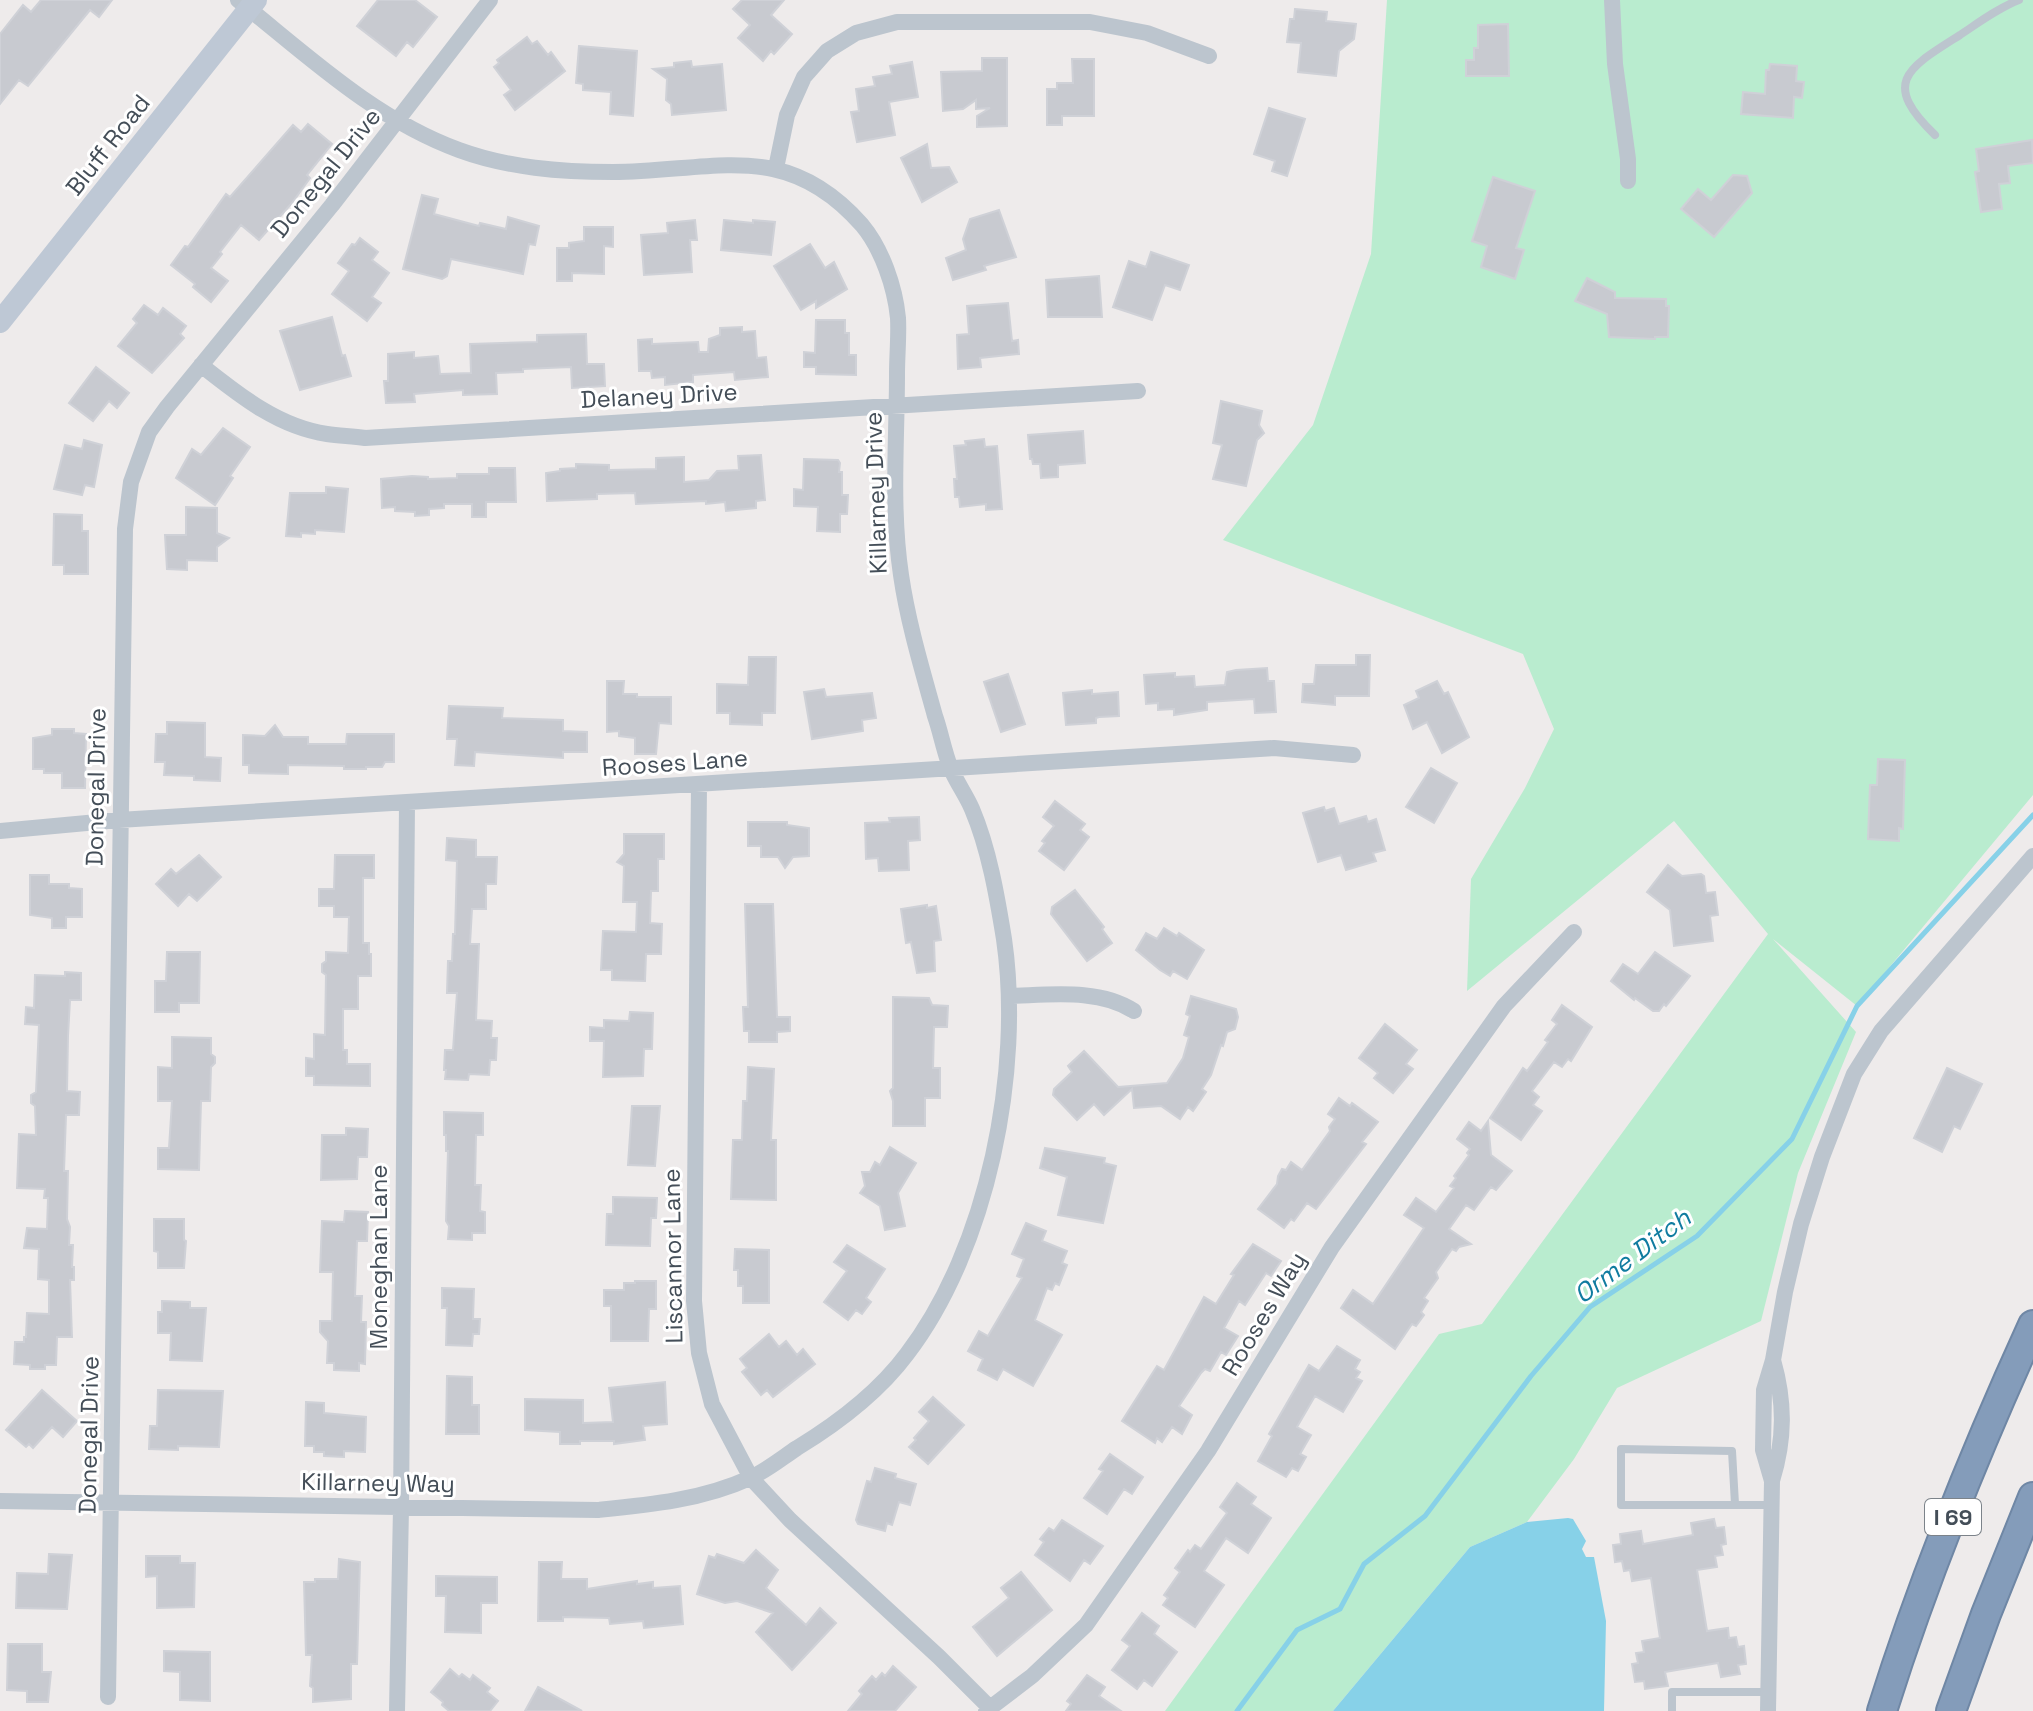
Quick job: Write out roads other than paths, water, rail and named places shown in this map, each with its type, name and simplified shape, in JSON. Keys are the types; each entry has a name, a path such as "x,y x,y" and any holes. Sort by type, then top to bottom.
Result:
{"highway":[{"name":"I 69","path":"1882,1711 1914,1616 2033,1325"},
{"name":"I 69","path":"1951,1711 2033,1497"}],"main road":[{"name":"Bluff Road","path":"0,322 247,3"}],"street":[{"name":"Donegal Drive","path":"108,1697 119,820 128,498 149,432 398,121 490,0"},
{"path":"1612,0 1615,64 1628,159 1628,181"},
{"name":"Killarney Drive","path":"247,3 355,94 398,121 459,150 532,168 615,172 744,163 776,168 827,192 864,227 882,256 898,314 896,506 901,573 915,645 951,769 973,811 988,860 1004,941 1009,996 1007,1076 994,1157 971,1231 939,1304 907,1354 869,1397 825,1431 751,1478"},
{"path":"776,168 787,115 804,77 827,51 856,33 897,22 1090,22 1147,33 1209,56"},
{"name":"Delaney Drive","path":"201,365 260,409 281,419 328,434 365,438 1138,391"},
{"name":"Rooses Lane","path":"0,831 119,820 1274,748 1353,755"},
{"name":"Liscannor Lane","path":"699,786 694,1301 699,1353 712,1404 751,1478 790,1520 939,1657 988,1709"},
{"name":"Moneghan Lane","path":"397,1711 407,803"},
{"path":"1768,1711 1772,1481 1782,1436 1782,1390 1773,1360 1801,1224 1822,1157 1862,1058 1881,1031 2033,856"},
{"name":"Rooses Way","path":"988,1709 1032,1676 1086,1625 1208,1451 1332,1247 1504,1006 1574,932"},
{"path":"1009,996 1082,995 1108,1000 1134,1011"},
{"name":"Killarney Way","path":"0,1501 598,1510 675,1502 751,1478"}],"lane":[{"path":"1935,135 1917,118 1907,102 1906,83 1915,63 2019,0"},
{"path":"1735,1504 1732,1451 1621,1449 1621,1505 1771,1505"},
{"path":"1672,1711 1672,1692 1769,1692"}],"water":[{"path":"1573,1519 1586,1541 1582,1549 1586,1557 1594,1557 1606,1621 1604,1711 1333,1711 1470,1547 1527,1522"}],"waterway":[{"name":"Orme Ditch","path":"1237,1711 1297,1630 1340,1609 1364,1564 1425,1516 1531,1376 1590,1307 1697,1236 1792,1139 1857,1006 2033,815"}]}
